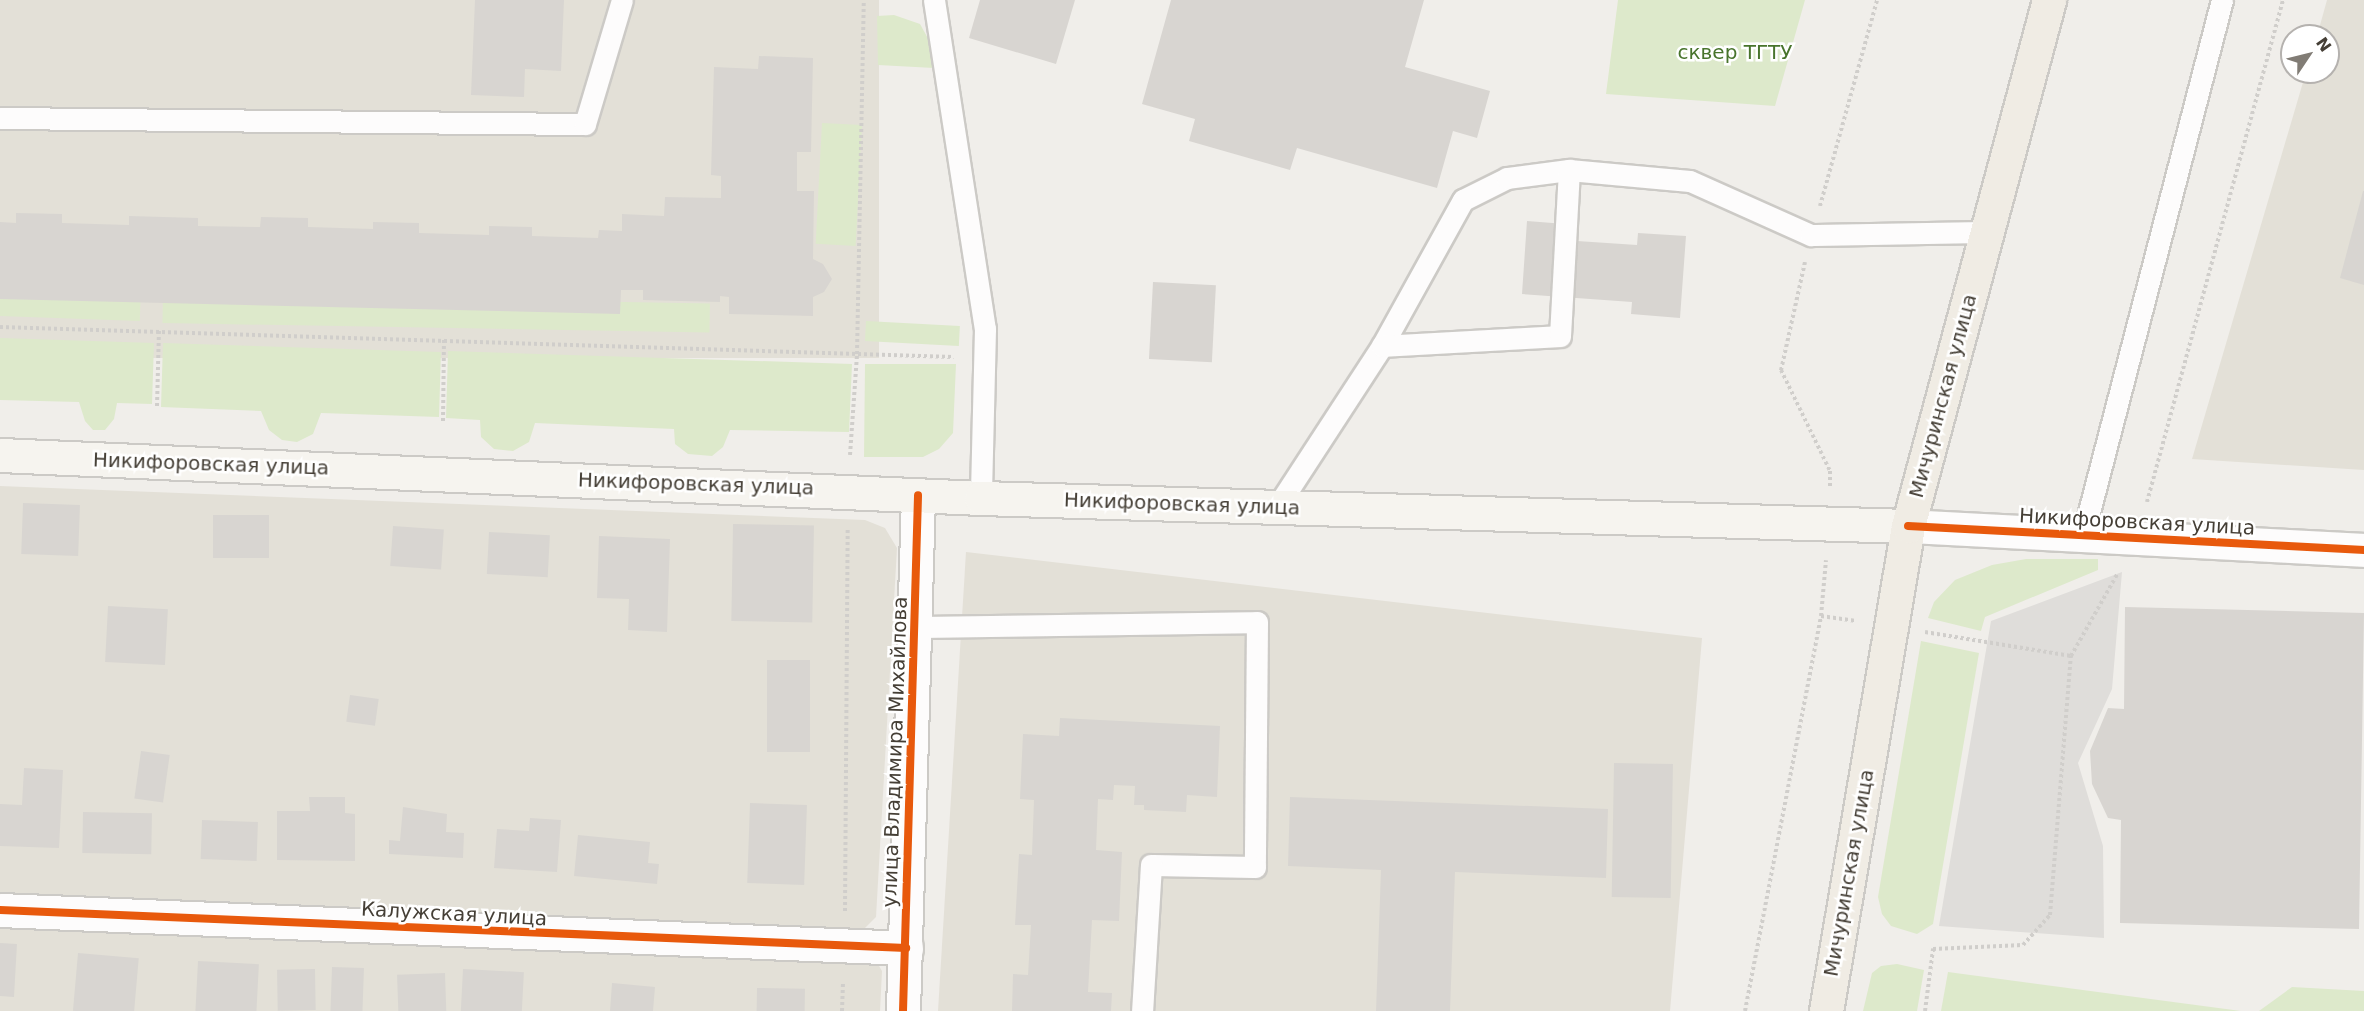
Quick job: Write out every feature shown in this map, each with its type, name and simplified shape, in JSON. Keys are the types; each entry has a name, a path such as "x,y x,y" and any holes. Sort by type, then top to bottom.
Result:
{"main road":[{"name":"Мичуринская улица","path":"1826,1011 1908,526 2049,0"},
{"name":"Никифоровская улица","path":"0,455 981,498 1908,526"}],"street":[{"name":"улица Владимира Михайлова","path":"903,1011 918,495"},
{"name":"Никифоровская улица","path":"1908,526 2364,550"},
{"name":"Калужская улица","path":"0,910 906,948"}],"lane":[{"path":"0,118 585,124 622,0"},
{"path":"934,0 985,329 981,498"},
{"path":"2083,535 2222,0"},
{"path":"1276,507 1382,346 1463,200 1507,178 1569,170 1690,181 1811,235 1986,232"},
{"path":"1382,346 1560,336 1569,170"},
{"path":"914,627 1257,622 1256,867 1151,865 1142,1011"}],"path":[{"path":"0,327 159,330 985,358"},
{"path":"157,406 159,330"},
{"path":"443,421 444,340"},
{"path":"1821,616 2071,656"}],"shaded area":[{"path":"0,0 879,0 879,358 0,358"},
{"path":"2327,0 2364,0 2364,470 2192,459 2302,84 2340,84 2340,24 2320,24"},
{"path":"0,486 865,520 885,528 897,548 876,917 857,936 0,900"},
{"path":"966,552 1702,638 1670,1011 938,1011"},
{"path":"2122,572 2112,689 2078,763 2103,846 2104,938 1939,926 1991,621"},
{"path":"0,919 876,961 882,971 880,1011 0,1011"}],"green space":[{"name":"сквер ТГТУ","path":"1618,0 1805,0 1775,106 1606,94"},
{"path":"894,15 920,24 935,51 934,68 878,65 877,16"},
{"path":"822,123 862,125 856,246 816,244"},
{"path":"0,283 141,288 140,321 0,316"},
{"path":"163,294 710,304 709,333 162,323"},
{"path":"866,321 960,326 959,346 865,341"},
{"path":"0,338 154,343 152,404 117,403 114,419 105,430 93,430 85,421 79,402 0,400"},
{"path":"163,343 441,352 439,417 321,413 313,434 297,442 282,440 269,430 261,411 161,407"},
{"path":"448,351 852,364 849,432 730,430 723,447 712,456 688,454 675,444 674,429 535,423 529,442 513,451 494,449 481,437 480,420 446,418"},
{"path":"865,364 956,364 953,433 939,449 923,457 864,457"},
{"path":"2026,559 2098,559 2098,570 1985,617 1981,631 1928,618 1934,602 1955,580 1992,565"},
{"path":"1921,641 1979,653 1933,924 1917,934 1891,926 1882,914 1878,897"},
{"path":"1897,964 1924,970 1917,1011 1863,1011 1872,973 1881,966"},
{"path":"1948,972 2241,1011 1941,1011"},
{"path":"2292,987 2364,991 2364,1011 2259,1011"}],"building":[{"path":"475,0 564,0 561,71 525,69 524,97 471,95"},
{"path":"980,0 1075,0 1056,64 969,38"},
{"path":"1171,0 1424,0 1405,67 1490,91 1477,138 1453,131 1437,188 1297,148 1290,170 1189,141 1195,119 1142,104"},
{"path":"759,56 813,58 811,152 797,152 797,191 814,191 813,259 823,264 832,279 824,292 813,297 813,316 729,314 729,297 720,296 720,302 643,300 643,290 621,290 620,314 0,299 0,222 16,223 16,213 62,214 62,223 129,225 129,216 198,218 198,226 260,227 261,217 308,218 308,227 373,229 373,222 419,223 419,233 489,235 489,226 532,227 532,236 598,238 599,230 622,231 622,214 664,216 665,197 721,198 721,176 711,175 714,67 758,69"},
{"path":"2364,191 2364,285 2340,278"},
{"path":"1527,221 1578,225 1577,241 1637,245 1638,233 1686,236 1680,318 1631,314 1632,302 1522,294"},
{"path":"1153,282 1216,285 1212,362 1149,359"},
{"path":"23,503 80,505 78,556 21,554"},
{"path":"213,515 269,515 269,558 213,558"},
{"path":"733,524 814,525 812,622 731,621"},
{"path":"393,526 444,530 441,569 390,566"},
{"path":"489,532 550,535 548,577 487,574"},
{"path":"599,536 670,539 667,632 628,630 629,599 597,598"},
{"path":"108,606 168,609 165,665 105,662"},
{"path":"2125,607 2364,613 2359,929 2120,923 2121,820 2108,818 2092,784 2090,751 2108,708 2124,709"},
{"path":"767,660 810,660 810,752 767,752"},
{"path":"350,695 379,699 375,726 346,722"},
{"path":"1060,718 1220,726 1217,797 1187,795 1186,812 1144,810 1144,805 1134,805 1135,786 1114,785 1113,800 1098,799 1096,850 1122,852 1119,921 1092,920 1088,992 1112,993 1111,1011 1012,1011 1013,974 1028,975 1031,925 1015,925 1019,854 1032,855 1034,800 1020,799 1023,734 1059,736"},
{"path":"141,751 170,755 163,803 134,799"},
{"path":"1614,763 1673,764 1671,898 1612,897"},
{"path":"24,768 63,770 59,848 0,846 0,804 22,805"},
{"path":"309,797 345,797 345,813 355,814 355,861 277,860 277,811 310,811"},
{"path":"1290,797 1608,809 1606,878 1455,872 1450,1011 1376,1011 1381,870 1288,866"},
{"path":"750,803 807,805 804,885 747,883"},
{"path":"403,807 447,814 446,832 464,833 463,858 389,854 389,840 400,841"},
{"path":"83,812 152,813 151,854 82,853"},
{"path":"530,818 561,820 557,872 494,868 497,829 529,831"},
{"path":"202,820 258,822 257,861 201,859"},
{"path":"578,835 650,842 648,863 659,864 657,884 574,876"},
{"path":"0,943 17,944 14,997 0,996"},
{"path":"78,953 139,958 134,1011 73,1011"},
{"path":"198,961 259,964 256,1011 195,1011"},
{"path":"332,967 364,968 362,1011 330,1011"},
{"path":"315,969 316,1010 278,1011 277,970"},
{"path":"463,969 524,972 522,1011 461,1011"},
{"path":"445,973 446,1011 398,1011 397,975"},
{"path":"612,983 655,987 653,1011 610,1011"},
{"path":"757,988 805,989 805,1011 757,1011"}],"cycle path":[{"path":"903,1011 918,495"},
{"path":"1908,526 2364,550"},
{"path":"0,910 906,948"}]}
